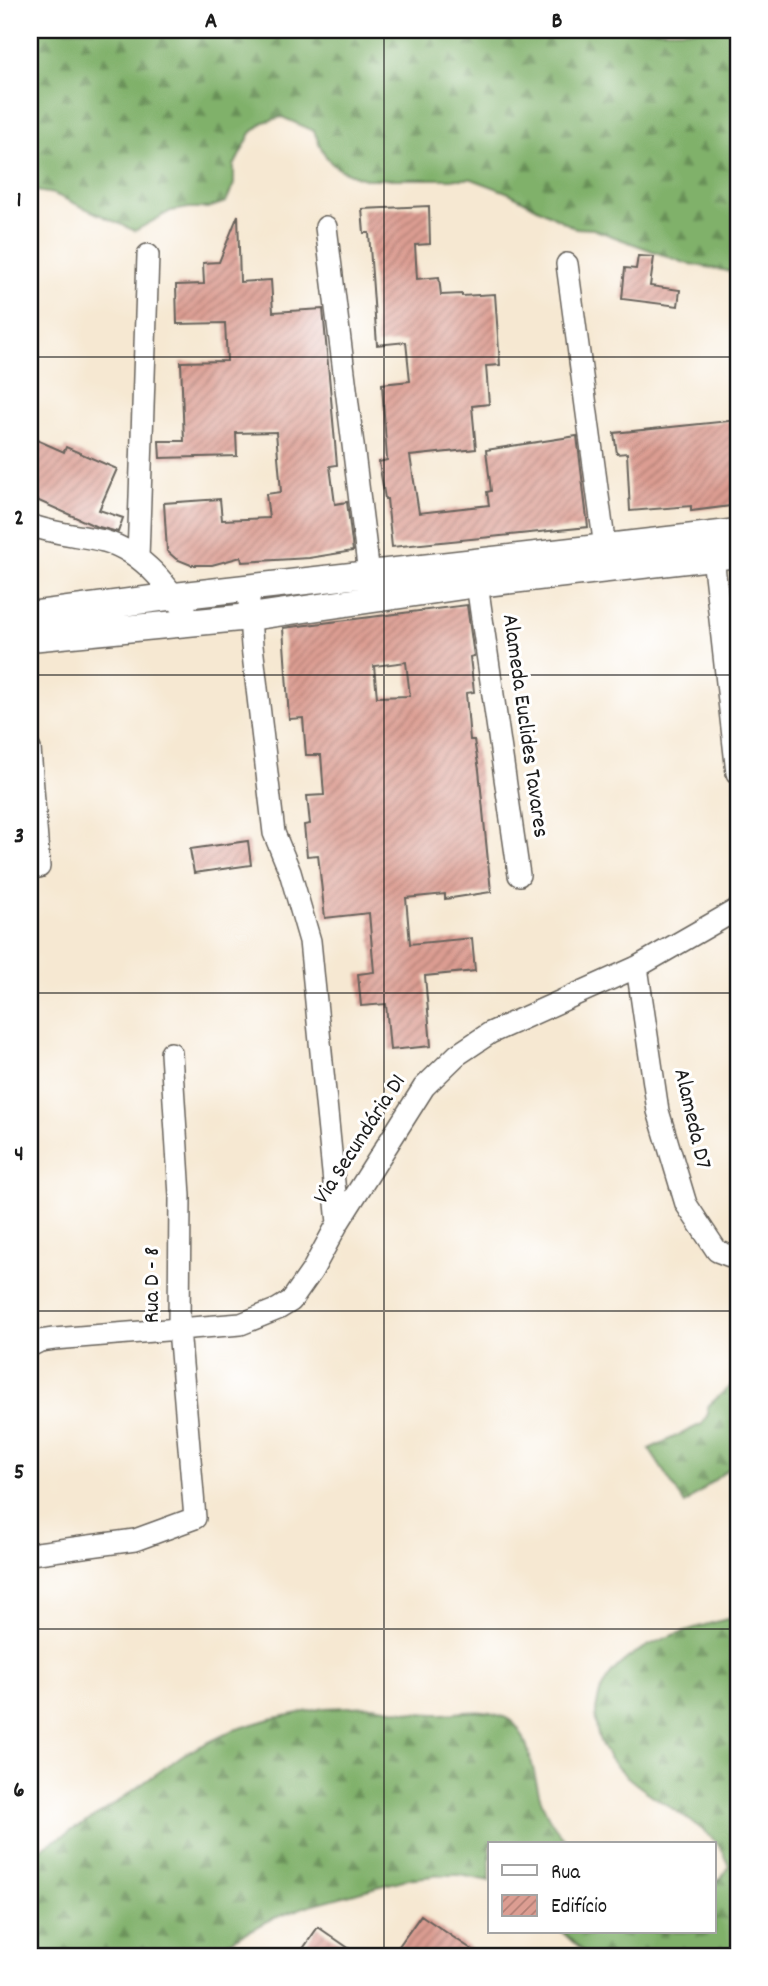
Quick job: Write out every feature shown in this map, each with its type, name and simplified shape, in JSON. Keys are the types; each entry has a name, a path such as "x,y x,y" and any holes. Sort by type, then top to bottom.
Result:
{"street":[{"path":"326,227 368,565"},
{"path":"138,558 148,255"},
{"path":"567,264 605,548"},
{"path":"31,529 107,542 138,558 175,596 192,621"},
{"path":"30,615 248,588 368,565 605,548 738,532"},
{"path":"30,638 250,617 477,584 726,555 737,774"},
{"name":"Alameda Euclides Tavares","path":"477,584 519,875"},
{"path":"248,588 274,833 290,872 310,941 338,1223"},
{"path":"30,749 39,867"},
{"name":"Via Secundária D1","path":"30,1346 40,1340 241,1324 278,1309 290,1301 312,1271 338,1223 425,1087 457,1055 490,1033 637,967 738,909"},
{"name":"Alameda D7","path":"637,967 658,1111 686,1205 717,1251 738,1259"},
{"name":"Rua D - 8","path":"30,1554 135,1541 195,1518 179,1329 180,1196 171,1053"}],"green space":[{"path":"30,30 738,30 738,273 685,263 593,229 575,228 509,193 472,179 365,179 337,168 327,158 314,131 282,117 264,122 251,133 234,166 234,184 226,202 208,208 171,211 135,231 54,194 30,190"},
{"path":"738,1379 738,1461 685,1504 649,1449 702,1424 708,1414 707,1407"},
{"path":"738,1616 738,1956 588,1956 564,1934 716,1934 716,1881 721,1879 729,1866 723,1851 703,1830 618,1768 604,1749 596,1727 598,1700 606,1681 619,1666 656,1642"},
{"path":"373,1706 425,1714 485,1712 511,1721 519,1730 530,1754 545,1811 568,1842 488,1842 488,1881 460,1875 407,1879 307,1906 272,1919 202,1956 30,1956 30,1855 103,1812 184,1754 234,1730 270,1719 324,1708"}],"building":[{"path":"429,206 430,244 415,245 417,279 439,277 441,295 495,294 500,365 486,366 489,404 472,406 476,449 410,456 419,513 489,505 487,492 491,491 486,450 577,436 588,527 392,547 387,499 379,462 387,460 382,384 410,381 406,342 377,345 369,233 364,233 362,209"},
{"path":"238,215 240,282 271,280 273,312 323,309 337,465 330,466 335,504 347,502 353,551 309,558 242,562 241,557 212,565 191,565 176,559 167,551 164,503 220,499 222,520 269,518 266,494 281,492 276,432 236,433 237,456 160,458 159,441 184,441 181,362 227,361 225,323 177,324 176,285 204,284 203,263 219,262"},
{"path":"638,256 654,257 650,286 680,290 678,306 622,299 625,268 636,269"},
{"path":"738,420 738,505 691,511 691,506 630,511 627,453 617,454 614,433"},
{"path":"30,437 64,452 66,447 117,469 99,510 123,518 118,532 95,526 30,497"},
{"path":"467,605 474,656 470,657 474,692 466,693 470,740 474,740 479,770 491,892 445,899 445,894 406,898 410,944 472,938 475,971 425,976 431,1046 390,1050 386,1004 361,1006 358,974 374,972 369,913 325,918 318,855 307,856 304,825 310,824 307,796 324,795 321,755 306,755 303,718 289,719 283,628","holes":["406,662 410,696 377,697 374,666"]},
{"path":"248,841 251,865 194,873 190,849"},
{"path":"421,1915 453,1937 482,1956 392,1956"},
{"path":"318,1927 360,1956 298,1956"}]}
